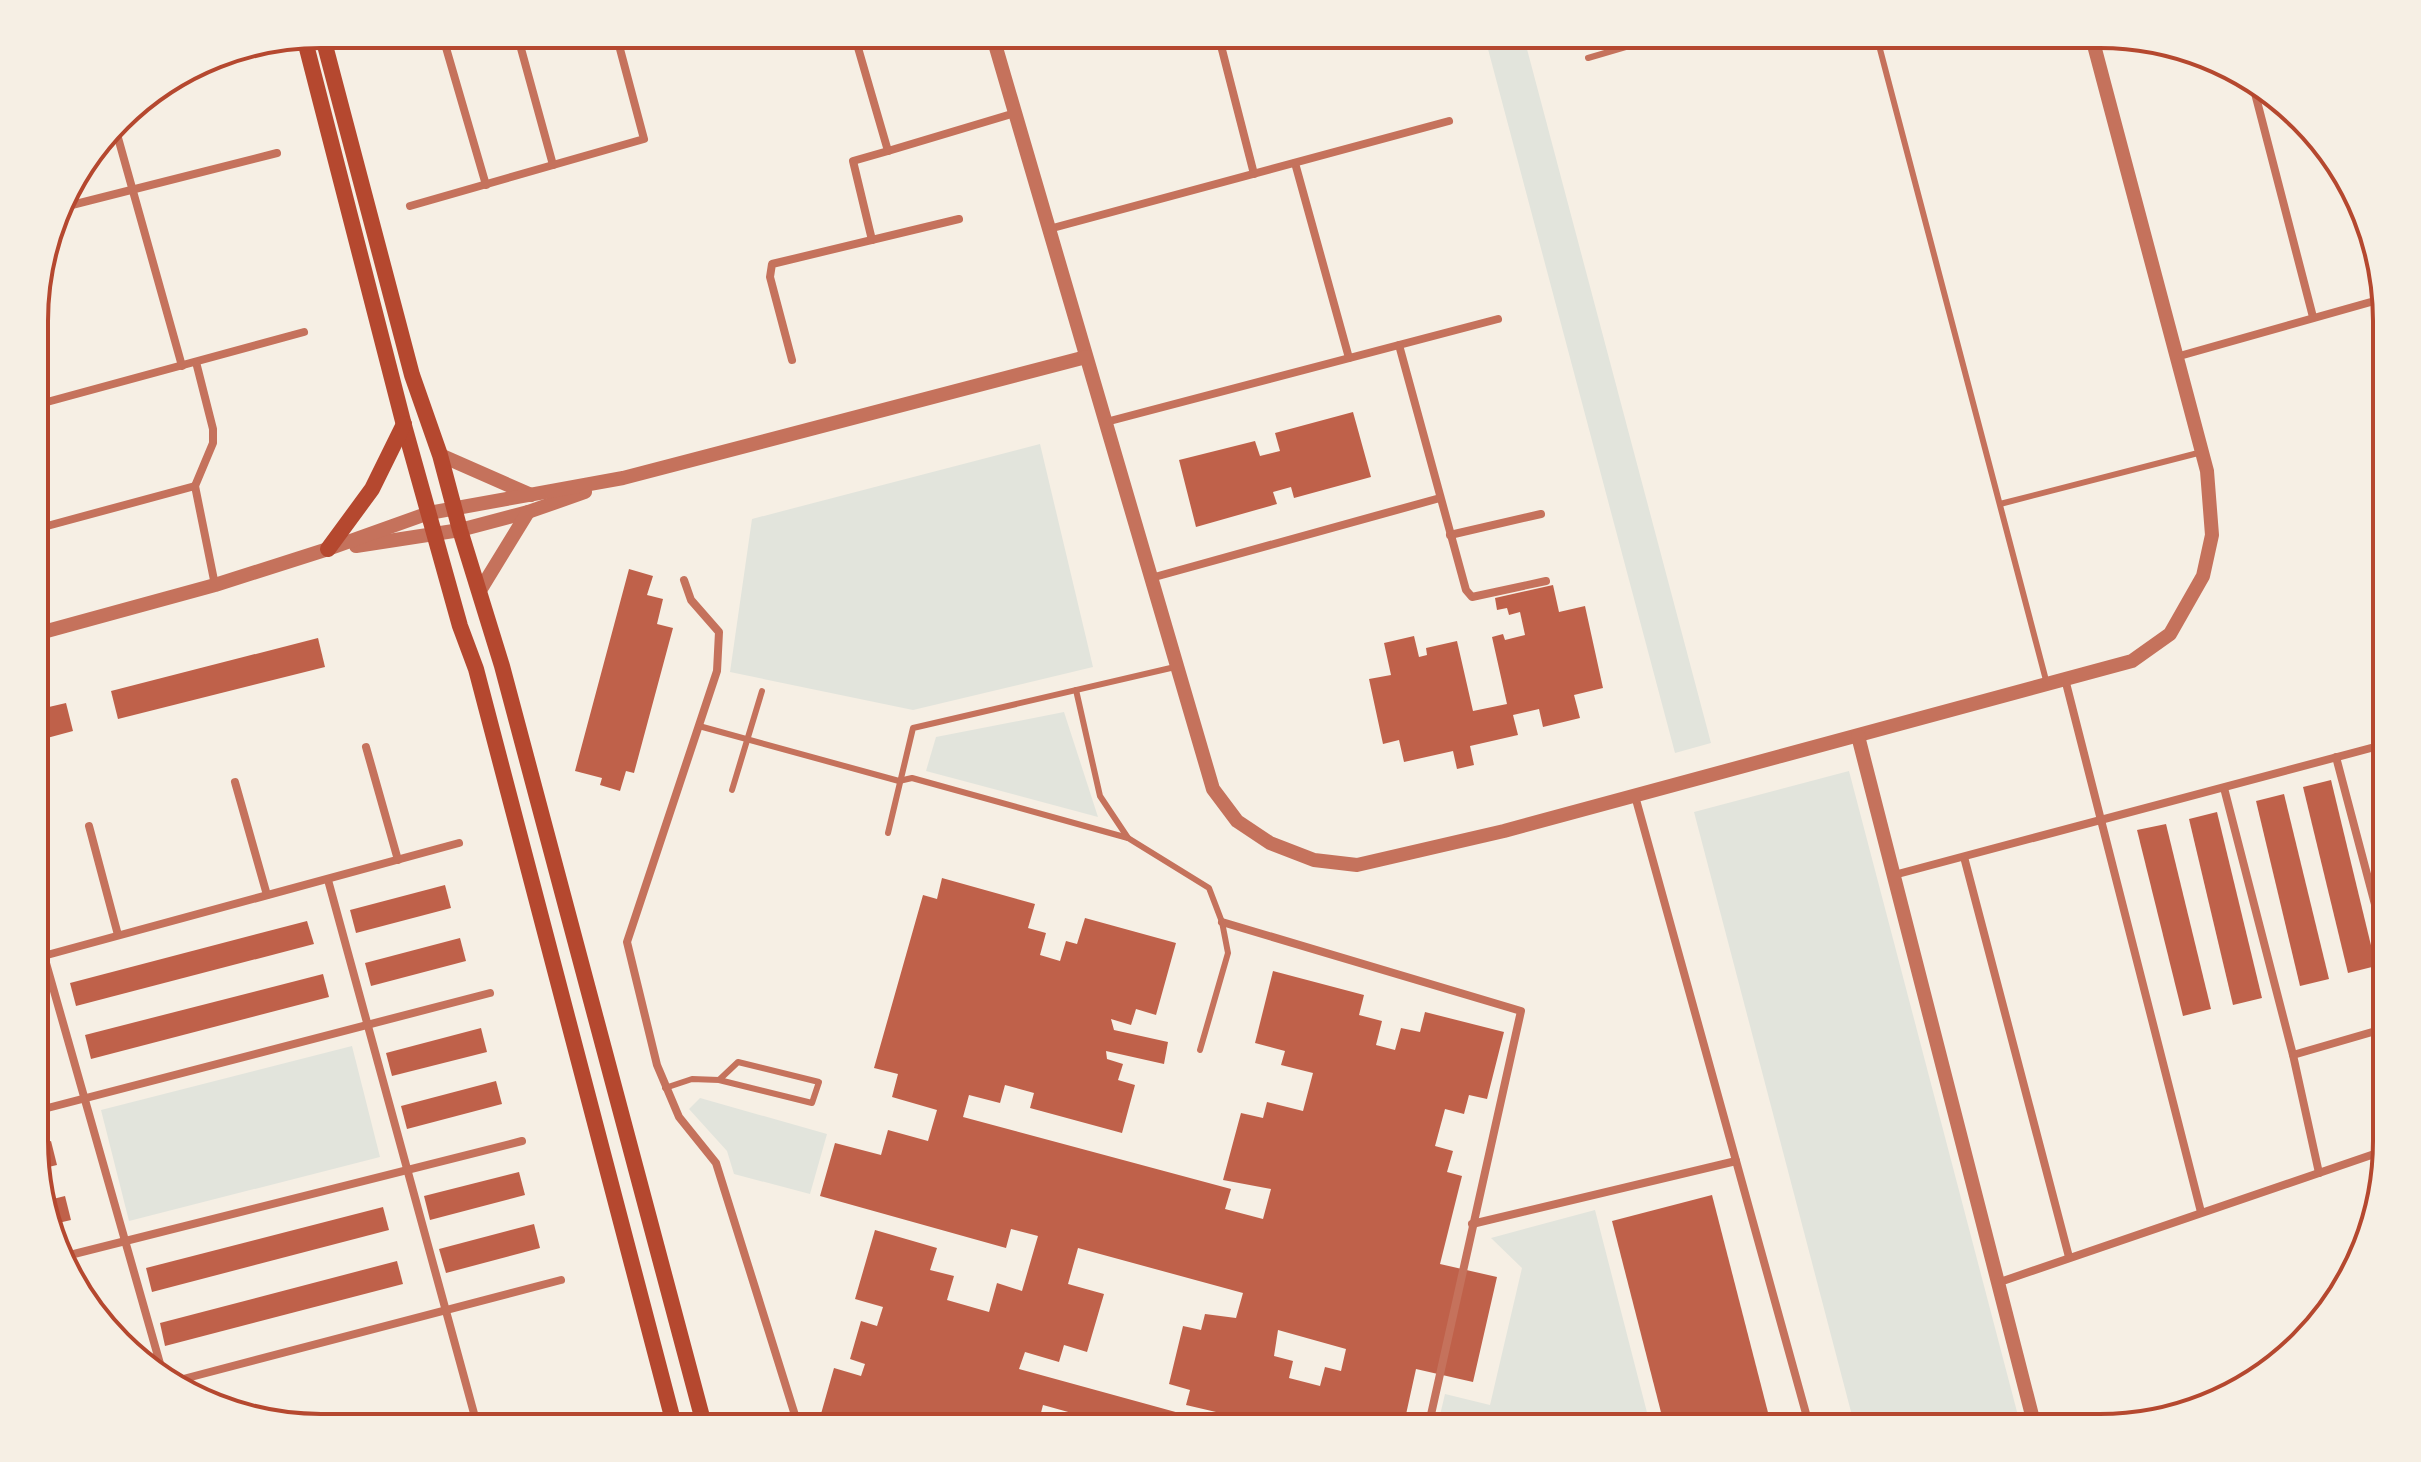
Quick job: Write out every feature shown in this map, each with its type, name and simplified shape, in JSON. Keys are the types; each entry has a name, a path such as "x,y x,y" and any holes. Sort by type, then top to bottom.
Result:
{"main road":[{"path":"307,49 404,424 460,626 476,669 671,1414"},
{"path":"326,49 412,375 440,455 502,666 701,1414"},
{"path":"328,549 372,489 404,424"}],"street":[{"path":"1222,48 1254,174"},
{"path":"996,49 1213,789 1237,821 1270,843 1314,860 1357,865 1504,831 2132,661 2170,634 2203,576 2212,535 2207,471 2095,48"},
{"path":"446,49 486,185"},
{"path":"521,49 553,165"},
{"path":"410,206 644,139 620,49"},
{"path":"858,49 888,151"},
{"path":"2256,97 2313,317"},
{"path":"872,240 853,161 1015,113"},
{"path":"1049,229 1449,121"},
{"path":"118,139 182,366"},
{"path":"75,204 277,153"},
{"path":"1295,163 1349,358"},
{"path":"792,360 770,277 772,264 959,219"},
{"path":"2176,357 2372,301"},
{"path":"1106,422 1498,319"},
{"path":"48,402 304,332"},
{"path":"1399,345 1466,590 1472,597 1546,581"},
{"path":"48,631 215,585 429,513 623,478 1086,357"},
{"path":"196,362 213,429 213,443 195,486 215,585"},
{"path":"440,455 531,495"},
{"path":"328,549 460,530 528,512 623,478"},
{"path":"48,526 195,486"},
{"path":"1151,578 1440,498"},
{"path":"479,592 528,512"},
{"path":"1450,535 1541,514"},
{"path":"684,580 691,600 719,632 717,671 627,942 665,1088 679,1117 716,1163 795,1414"},
{"path":"2065,679 2201,1212"},
{"path":"1858,736 2031,1413"},
{"path":"366,747 398,860"},
{"path":"1894,875 2372,748"},
{"path":"2336,757 2372,893"},
{"path":"235,782 267,895"},
{"path":"2224,788 2293,1055 2319,1173"},
{"path":"1635,796 1806,1413"},
{"path":"89,826 118,935"},
{"path":"48,955 459,843"},
{"path":"1964,857 2069,1257"},
{"path":"328,880 474,1414"},
{"path":"1222,922 1521,1011 1431,1413"},
{"path":"48,983 161,1362"},
{"path":"48,1108 490,993"},
{"path":"2293,1055 2372,1032"},
{"path":"73,1254 522,1141"},
{"path":"1997,1283 2372,1155"},
{"path":"1472,1224 1736,1161"},
{"path":"185,1377 561,1280"}],"lane":[{"path":"1588,58 1621,48"},
{"path":"1880,48 2047,684"},
{"path":"2000,504 2202,452"},
{"path":"888,833 913,728 1177,667"},
{"path":"1076,690 1100,796 1128,838"},
{"path":"732,790 762,691"},
{"path":"699,726 899,781 912,778 1128,838 1209,888 1222,922 1228,953 1200,1050"},
{"path":"665,1088 692,1079 719,1080 812,1103 819,1082 738,1062 719,1080"}],"shaded area":[{"path":"1488,48 1527,48 1711,743 1675,753"},
{"path":"1040,444 1093,667 913,710 730,672 752,519"},
{"path":"1064,712 1098,817 926,771 936,737"},
{"path":"1849,771 2017,1413 1851,1413 1694,812"},
{"path":"352,1046 380,1157 129,1221 101,1110"},
{"path":"700,1098 827,1134 810,1194 734,1174 727,1151 689,1109"},
{"path":"1595,1210 1647,1413 1440,1413 1445,1394 1490,1405 1522,1268 1491,1238"}],"building":[{"path":"1353,412 1371,477 1294,498 1291,487 1273,492 1277,504 1196,527 1179,460 1255,441 1260,456 1280,451 1275,433"},
{"path":"629,569 653,576 647,595 663,599 657,624 673,628 634,773 626,771 620,791 600,785 602,778 575,771"},
{"path":"1553,585 1559,612 1585,606 1603,688 1574,695 1580,718 1543,727 1539,709 1513,715 1518,735 1470,746 1474,765 1457,769 1453,751 1404,762 1399,740 1383,744 1369,679 1391,675 1384,643 1414,636 1419,657 1427,655 1426,648 1457,641 1473,711 1507,704 1492,637 1503,634 1505,640 1525,635 1520,612 1509,615 1507,608 1497,610 1495,598"},
{"path":"318,638 325,667 118,719 111,691"},
{"path":"66,703 73,731 48,738 48,707"},
{"path":"2331,780 2372,949 2372,967 2348,973 2303,787"},
{"path":"2284,794 2329,979 2300,986 2256,801"},
{"path":"2217,812 2262,998 2233,1005 2189,819"},
{"path":"2166,824 2211,1009 2183,1016 2137,830"},
{"path":"942,878 1035,904 1028,928 1046,933 1040,955 1060,961 1066,941 1077,944 1085,918 1176,943 1156,1015 1136,1009 1131,1025 1111,1019 1114,1030 1168,1042 1164,1064 1106,1051 1107,1059 1123,1064 1118,1080 1135,1085 1122,1133 1030,1108 1034,1093 1005,1085 1000,1103 969,1095 963,1117 1231,1189 1225,1209 1263,1219 1271,1189 1223,1180 1241,1113 1263,1118 1267,1102 1303,1111 1313,1073 1281,1065 1285,1051 1255,1043 1273,971 1364,995 1359,1015 1382,1021 1376,1045 1395,1050 1401,1028 1420,1032 1425,1012 1504,1032 1487,1099 1469,1095 1464,1114 1445,1109 1435,1146 1453,1151 1447,1172 1462,1176 1440,1264 1497,1277 1473,1382 1416,1369 1406,1413 1215,1414 1186,1405 1190,1390 1169,1384 1183,1326 1201,1330 1205,1314 1236,1318 1243,1293 1078,1248 1068,1284 1104,1294 1087,1352 1064,1345 1059,1362 1025,1352 1019,1369 1181,1414 1074,1414 1043,1405 1041,1414 821,1414 834,1368 861,1376 865,1364 850,1359 861,1321 877,1326 883,1307 855,1299 875,1230 937,1248 930,1270 954,1276 947,1300 989,1312 997,1283 1022,1291 1038,1236 1011,1229 1006,1248 820,1196 835,1143 881,1155 888,1130 928,1141 937,1110 892,1097 898,1074 874,1068 923,895 937,899","holes":["1278,1330 1346,1349 1341,1371 1325,1367 1320,1386 1289,1378 1293,1361 1274,1356"]},
{"path":"445,885 451,908 356,933 350,910"},
{"path":"307,921 314,944 76,1006 70,983"},
{"path":"460,938 466,961 371,986 365,963"},
{"path":"323,974 329,997 91,1059 85,1035"},
{"path":"481,1028 487,1052 392,1076 386,1053"},
{"path":"496,1081 502,1104 407,1129 401,1106"},
{"path":"51,1141 57,1165 49,1167 48,1142"},
{"path":"519,1172 525,1195 430,1220 424,1196"},
{"path":"1712,1195 1768,1413 1661,1413 1612,1221"},
{"path":"65,1196 71,1220 60,1223 54,1199"},
{"path":"383,1207 389,1230 152,1292 146,1268"},
{"path":"534,1224 540,1248 446,1273 439,1249"},
{"path":"397,1261 403,1284 165,1346 160,1323"}]}
